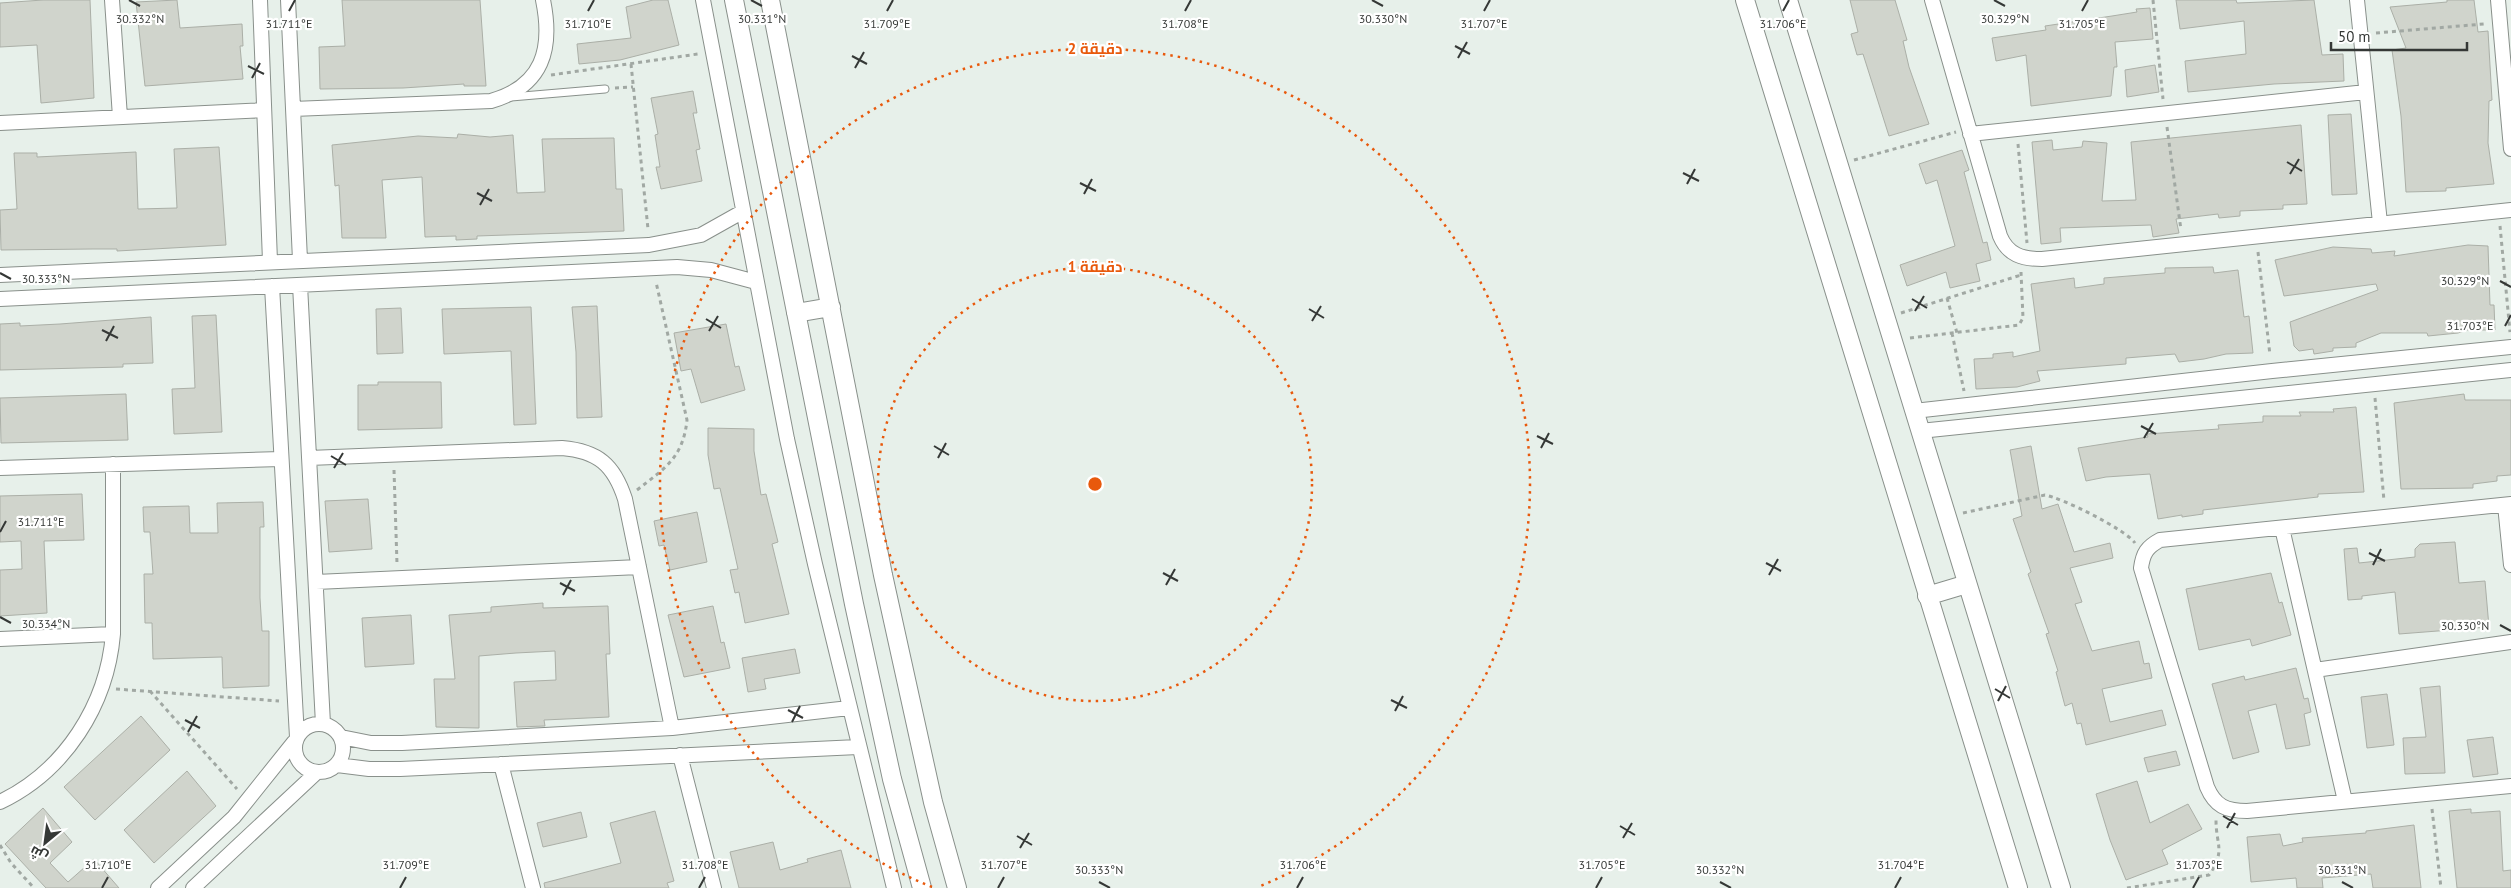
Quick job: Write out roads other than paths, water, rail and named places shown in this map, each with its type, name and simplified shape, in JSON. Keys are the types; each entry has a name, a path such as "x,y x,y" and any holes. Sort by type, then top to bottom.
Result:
{"street":[{"path":"112,0 120,117"},
{"path":"260,0 270,261"},
{"path":"288,0 300,260"},
{"path":"293,109 491,101 503,98 518,90 539,66 548,37 543,0"},
{"path":"703,0 714,51 742,212 796,477 858,747 894,888"},
{"path":"734,0 860,634 892,779 922,888"},
{"path":"770,0 885,585 933,802 957,888"},
{"path":"1745,0 2018,888"},
{"path":"1788,0 2061,888"},
{"path":"1932,0 1969,131 2004,244 2025,258 2505,211"},
{"path":"2357,0 2380,223"},
{"path":"2498,0 2511,149"},
{"path":"1969,131 2016,129 2366,92"},
{"path":"0,123 264,110"},
{"path":"0,275 270,261 649,245 701,235 742,212"},
{"path":"630,246 631,270"},
{"path":"0,299 677,267 711,270 756,282"},
{"path":"300,284 323,724"},
{"path":"158,888 248,801 296,740 308,726 323,724 336,731 341,737 342,756 337,765 331,770 316,773 310,771 299,762 296,740 272,286"},
{"path":"796,313 831,307"},
{"path":"1914,411 2272,371 2511,347"},
{"path":"1920,431 2511,370"},
{"path":"309,458 562,448 580,450 596,456 610,468 620,482 625,499 672,728"},
{"path":"0,468 281,459"},
{"path":"0,802 34,781 55,762 75,739 103,688 111,660 113,634 113,464"},
{"path":"2511,565 2508,504 2160,540 2149,546 2142,556 2141,568 2207,787 2212,798 2221,807 2233,811 2247,811 2511,786"},
{"path":"2282,528 2345,801"},
{"path":"316,582 638,567"},
{"path":"1927,596 1967,584"},
{"path":"0,639 113,634"},
{"path":"2315,670 2511,642"},
{"path":"341,737 371,743 394,743 672,728 849,708"},
{"path":"337,765 384,770 858,747"},
{"path":"680,755 714,888"},
{"path":"501,764 533,888"},
{"path":"193,888 316,773"}],"lane":[{"path":"503,98 604,89"}]}
